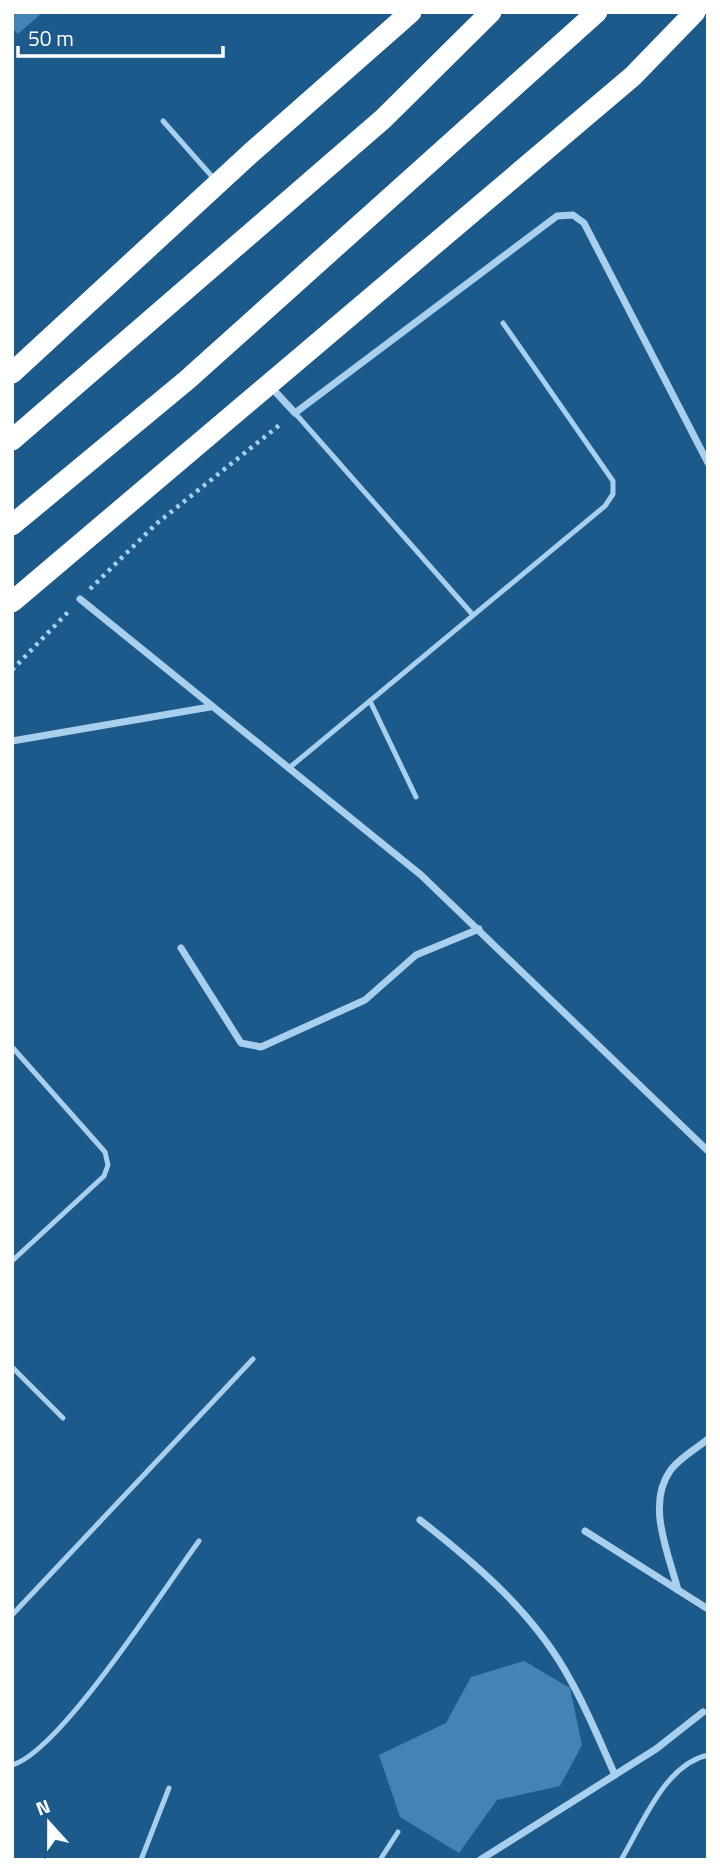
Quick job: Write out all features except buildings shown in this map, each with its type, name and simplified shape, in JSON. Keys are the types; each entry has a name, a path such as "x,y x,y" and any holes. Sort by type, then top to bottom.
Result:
{"highway":[{"path":"12,373 218,183 411,12"},
{"path":"12,440 383,119 491,12"},
{"path":"12,525 187,380 597,12"},
{"path":"12,601 633,76 695,12"}],"street":[{"path":"267,383 295,413 557,216 573,215 584,223 708,463"},
{"path":"80,599 210,707 421,875 708,1151"},
{"path":"12,741 210,707"},
{"path":"181,948 241,1043 261,1047 365,1000 416,955 479,929"},
{"path":"678,1590 661,1523 660,1494 670,1471 708,1439"},
{"path":"420,1520 485,1571 542,1636 572,1682 615,1775"},
{"path":"585,1531 708,1609"},
{"path":"480,1860 656,1749 703,1712"}],"lane":[{"path":"163,121 218,183"},
{"path":"289,768 605,506 613,494 613,481 503,323"},
{"path":"295,413 472,615"},
{"path":"370,701 416,797"},
{"path":"12,1046 105,1152 108,1165 104,1176 12,1261"},
{"path":"12,1615 253,1359"},
{"path":"12,1367 63,1418"},
{"path":"12,1765 46,1742 72,1716 199,1541"},
{"path":"621,1860 672,1776 697,1757 708,1755"},
{"path":"141,1860 169,1788"},
{"path":"380,1860 398,1832"}],"path":[{"path":"12,670 156,524 295,413"}]}
